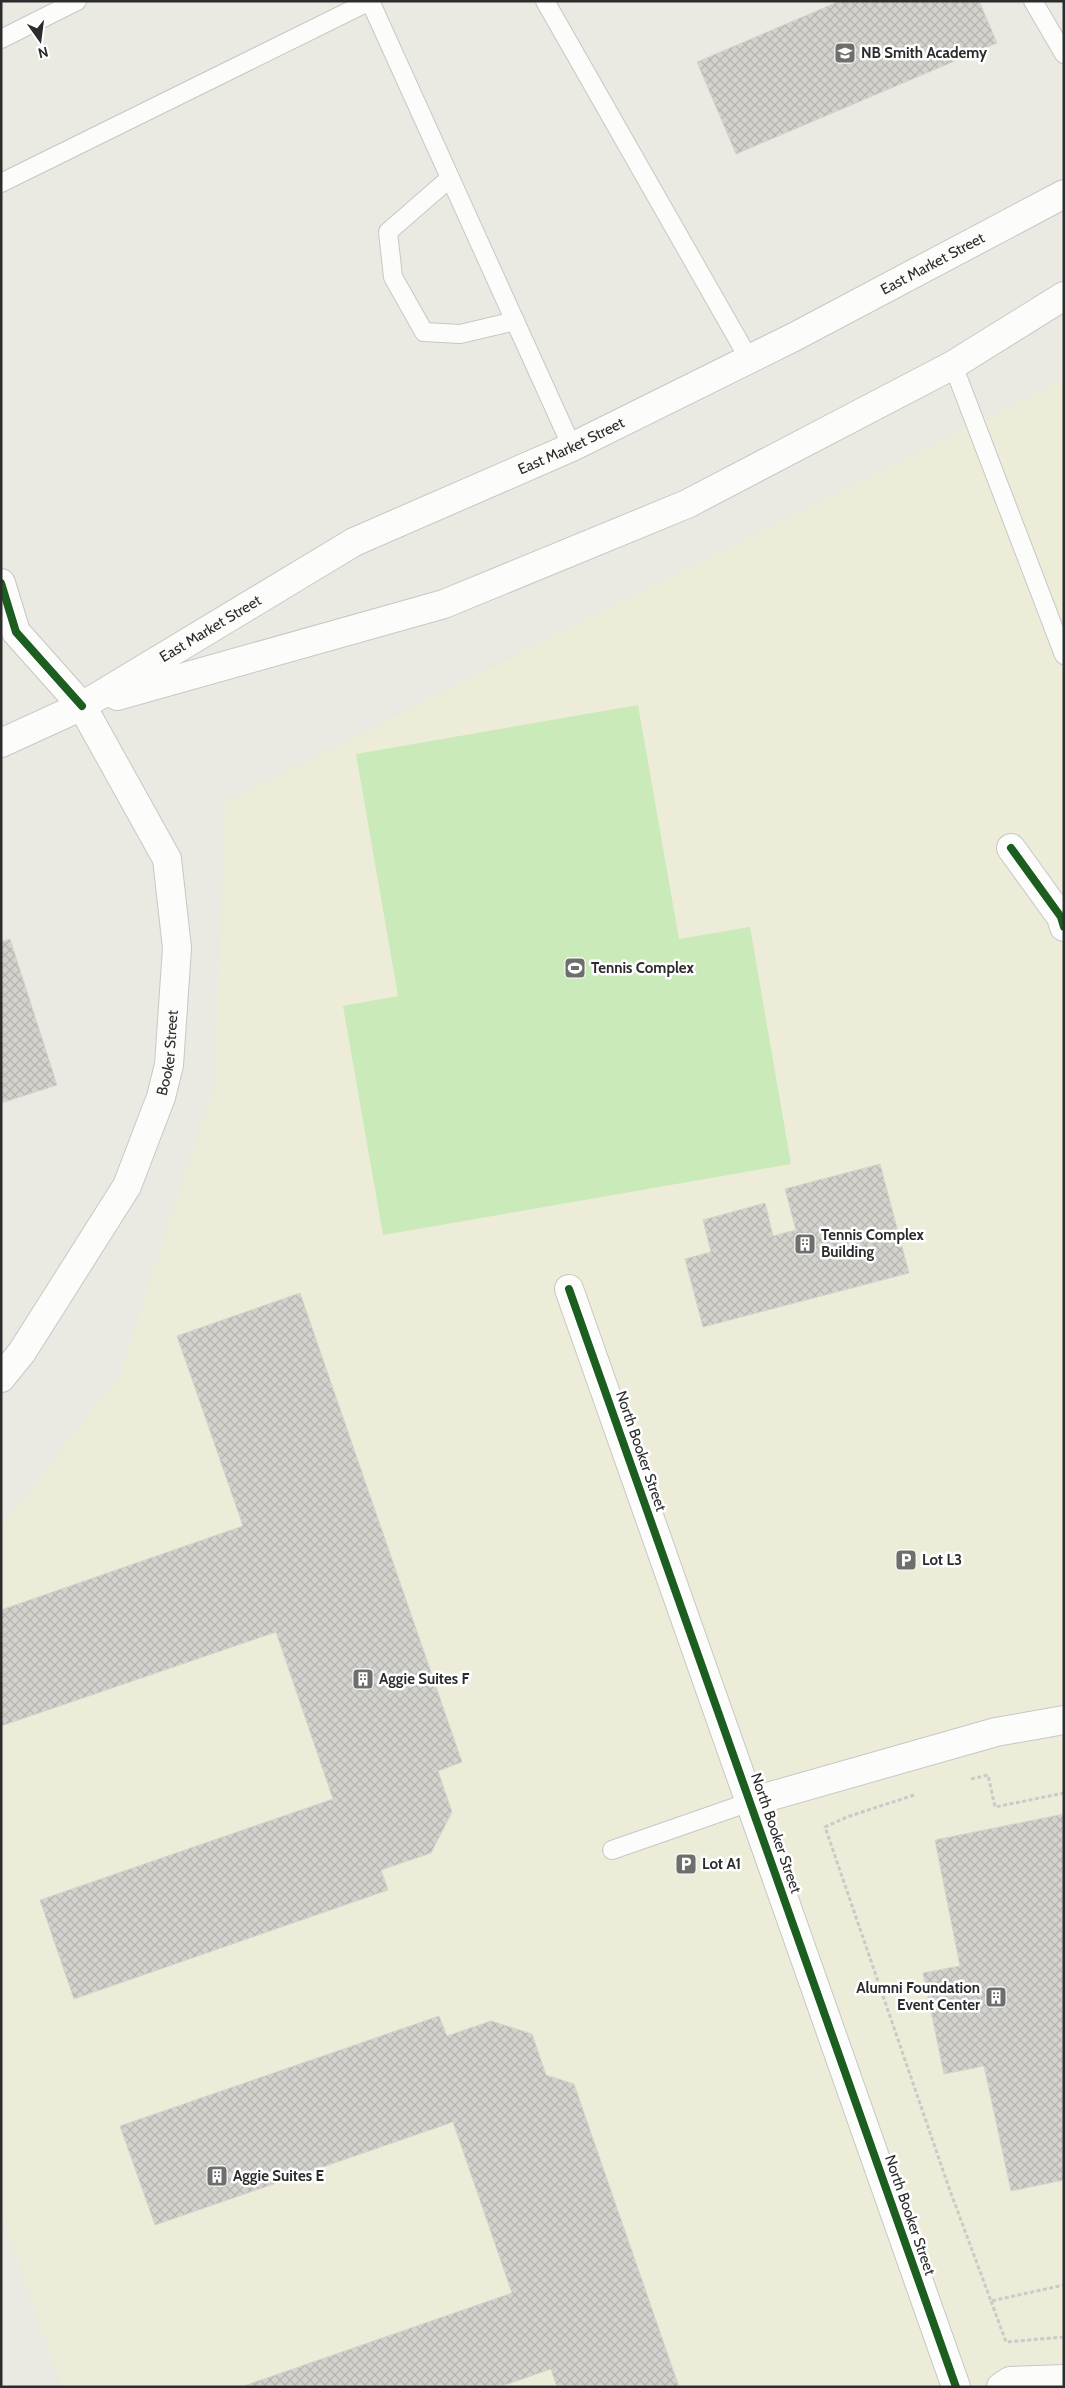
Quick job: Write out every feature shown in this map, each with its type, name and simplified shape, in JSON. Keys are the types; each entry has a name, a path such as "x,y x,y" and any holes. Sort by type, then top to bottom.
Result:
{"main road":[{"name":"East Market Street","path":"1,743 82,706 354,542 572,447 749,359 1064,194"},
{"name":"East Market Street","path":"82,706 444,604 687,504 953,365 1064,296"},
{"name":"Booker Street","path":"1,583 16,632 82,706 167,858 177,948 169,1065 161,1097 127,1186 22,1352 1,1378"},
{"path":"1010,848 1061,917 1064,927"},
{"name":"North Booker Street","path":"570,1289 956,2387"},
{"path":"750,1802 996,1732 1064,1720"},
{"path":"1001,2387 1010,2381 1064,2379"}],"lane":[{"path":"1,39 77,1"},
{"path":"1,183 370,1 572,447"},
{"path":"545,1 749,359"},
{"path":"1033,1 1064,54"},
{"path":"450,178 388,232 393,277 424,332 460,334 515,320"},
{"path":"953,365 1064,655"},
{"path":"612,1850 750,1802"}],"path":[{"path":"962,1782 988,1775 995,1808 1064,1793"},
{"path":"917,1795 847,1817 825,1827 949,2188 1006,2342 1064,2337"},
{"path":"991,2301 1064,2285"}],"shaded area":[{"path":"1064,379 1064,2387 62,2387 1,2213 1,1528 120,1374 215,1083 225,802"}],"green space":[{"name":"Tennis Complex","path":"638,705 679,939 750,927 791,1164 383,1235 343,1006 398,996 356,754"}],"building":[{"path":"840,1 979,1 997,43 736,154 697,62"},
{"path":"10,939 57,1085 1,1103 1,942"},
{"name":"Tennis Complex Building","path":"880,1164 909,1273 703,1327 685,1259 711,1252 703,1220 765,1203 773,1236 796,1230 785,1189"},
{"name":"Aggie Suites F","path":"300,1293 462,1762 438,1771 452,1812 431,1853 381,1870 388,1890 74,1999 40,1900 333,1799 276,1632 1,1726 1,1610 243,1526 177,1336"},
{"name":"Alumni Foundation Event Center","path":"1064,1814 1064,2180 1011,2191 984,2066 944,2074 923,1973 960,1966 935,1840"},
{"name":"Aggie Suites E","path":"439,2016 447,2036 491,2021 532,2034 546,2075 574,2084 679,2387 557,2387 551,2369 499,2387 241,2387 512,2293 453,2122 155,2225 120,2126"}],"cycle path":[{"path":"1,583 16,632 82,706"},
{"path":"1011,848 1061,917 1064,927"},
{"path":"569,1289 956,2387"}],"place":[{"name":"NB Smith Academy","path":"845,53"},
{"name":"Tennis Complex","path":"575,968"},
{"name":"Tennis Complex Building","path":"805,1244"},
{"name":"Lot L3","path":"906,1560"},
{"name":"Aggie Suites F","path":"363,1679"},
{"name":"Lot A1","path":"686,1864"},
{"name":"Alumni Foundation Event Center","path":"996,1997"},
{"name":"Aggie Suites E","path":"217,2176"}]}
